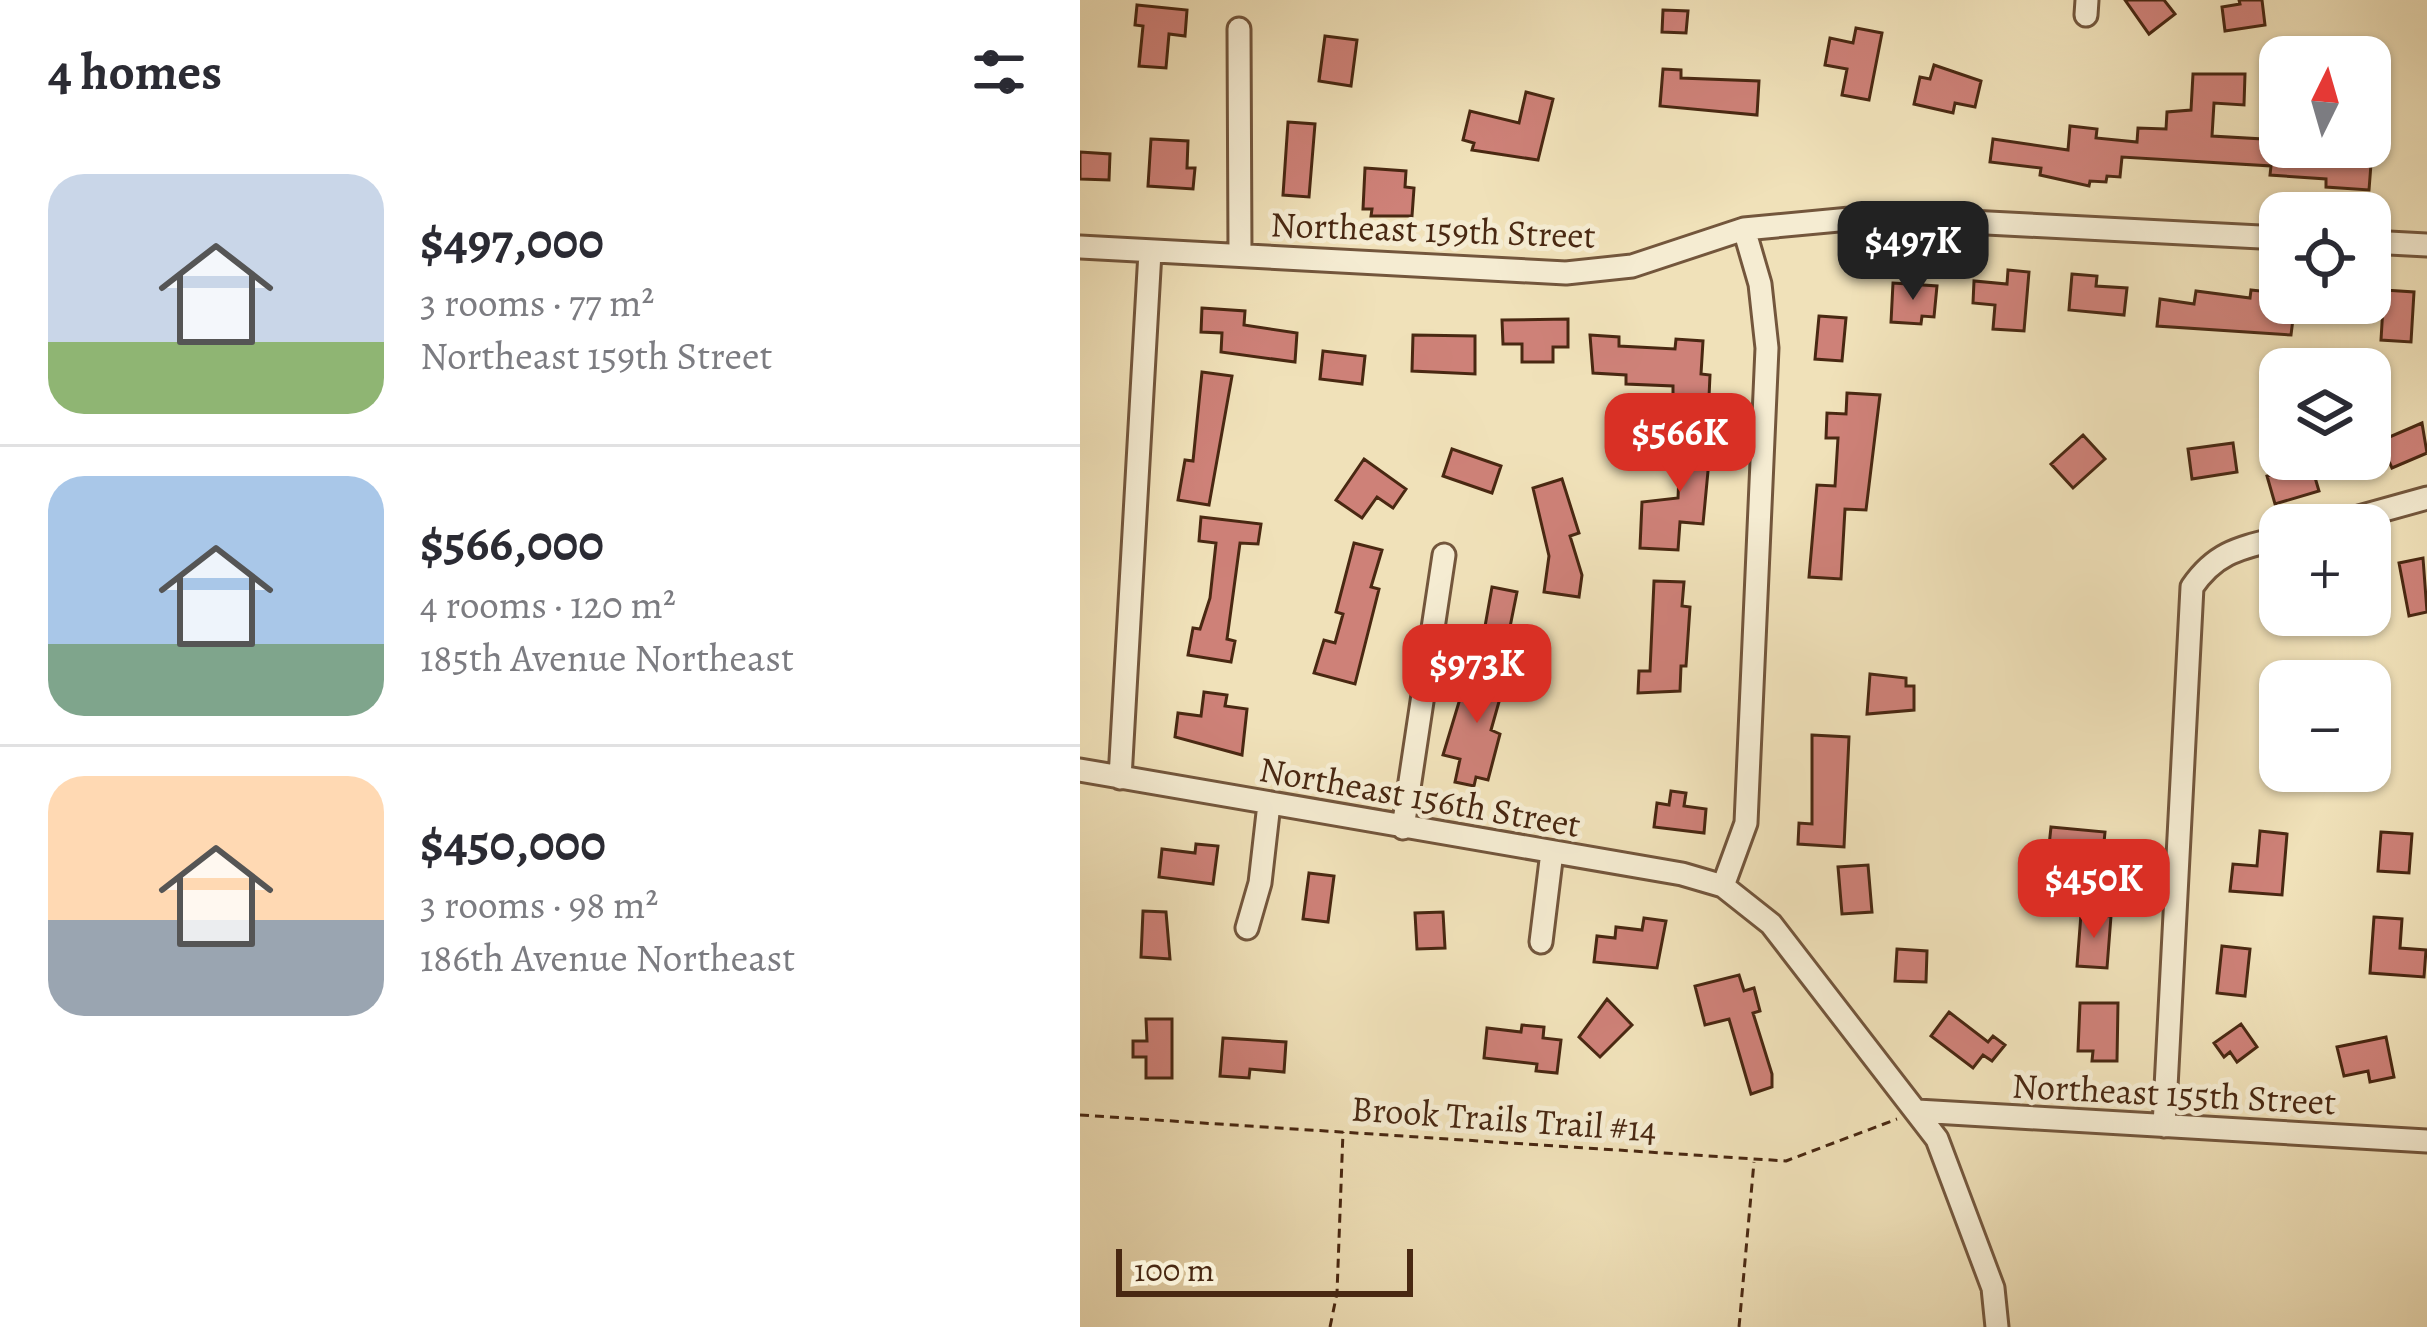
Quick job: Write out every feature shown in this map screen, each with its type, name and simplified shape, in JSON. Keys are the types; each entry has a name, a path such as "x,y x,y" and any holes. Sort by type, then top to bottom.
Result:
{"street":[{"path":"1239,29 1240,254"},
{"name":"Northeast 159th Street","path":"1080,247 1566,273 1632,266 1744,229 1871,217 2259,237"},
{"path":"1723,886 1746,823 1767,348 1760,284 1744,229"},
{"path":"2391,243 2427,245"},
{"path":"1120,778 1150,252"},
{"path":"2391,508 2427,498"},
{"path":"2164,1126 2192,587 2209,562 2229,550 2259,543"},
{"path":"1403,828 1444,555"},
{"name":"Northeast 156th Street","path":"1080,770 1552,852 1723,886 1744,898 1771,924 1876,1067 1937,1139 1993,1288 1997,1327"},
{"path":"1247,928 1260,883 1269,803"},
{"path":"1541,942 1552,852"},
{"name":"Northeast 155th Street","path":"1917,1111 2427,1141"}],"path":[{"name":"Brook Trails Trail #14","path":"1080,1115 1786,1161 1917,1111"},
{"path":"1330,1327 1337,1293 1343,1132"},
{"path":"1739,1327 1754,1159"}],"building":[{"path":"2125,0 2164,0 2175,14 2149,34"},
{"path":"2239,0 2262,0 2265,25 2225,31 2222,7 2240,4"},
{"path":"1137,5 1187,10 1185,36 1169,34 1166,68 1139,66 1143,26 1135,25"},
{"path":"1663,10 1688,11 1686,33 1662,32"},
{"path":"1856,28 1882,33 1869,100 1842,95 1847,69 1825,65 1830,38 1853,43"},
{"path":"1325,36 1357,40 1351,86 1319,81"},
{"path":"1934,65 1981,81 1975,107 1955,103 1953,113 1914,104 1920,77 1930,79"},
{"path":"1663,69 1681,70 1681,78 1759,81 1757,115 1660,106"},
{"path":"2193,74 2245,74 2244,105 2214,103 2212,136 2259,139 2259,165 2122,157 2120,177 2107,176 2106,182 2090,181 2089,186 2040,175 2041,168 1990,162 1993,139 2068,150 2070,126 2097,129 2096,138 2137,142 2138,128 2166,129 2167,112 2191,110"},
{"path":"1526,92 1553,99 1538,160 1472,150 1474,143 1463,140 1470,111 1519,123"},
{"path":"1288,122 1315,124 1309,197 1283,195"},
{"path":"1151,139 1188,141 1187,168 1195,168 1193,189 1148,186"},
{"path":"1080,152 1110,154 1109,180 1080,179"},
{"path":"1365,168 1406,171 1405,187 1414,188 1412,216 1371,216 1372,209 1363,209"},
{"path":"2271,168 2371,168 2369,190 2326,187 2326,179 2270,175"},
{"path":"2008,270 2029,272 2024,331 1993,329 1995,305 1973,303 1974,281 2007,284"},
{"path":"2072,274 2097,276 2096,286 2127,288 2124,315 2069,310"},
{"path":"1893,283 1937,286 1934,317 1922,316 1921,324 1891,322"},
{"path":"2251,290 2259,291 2259,324 2292,324 2291,335 2157,326 2160,299 2194,304 2196,291 2250,298"},
{"path":"2391,290 2414,292 2411,342 2381,340 2382,324 2391,324"},
{"path":"1202,308 1245,311 1244,325 1297,333 1295,362 1221,352 1222,333 1201,332"},
{"path":"1819,316 1846,318 1842,361 1815,359"},
{"path":"1568,319 1568,347 1553,347 1553,362 1522,362 1522,344 1503,344 1502,320"},
{"path":"1413,335 1475,336 1475,374 1412,371"},
{"path":"1590,335 1619,337 1619,346 1675,349 1676,339 1703,341 1701,374 1710,375 1709,397 1673,395 1673,386 1626,384 1626,375 1593,373"},
{"path":"1323,351 1365,356 1362,384 1320,379"},
{"path":"1202,372 1232,376 1209,505 1178,500 1185,460 1193,461"},
{"path":"1847,393 1880,395 1866,510 1845,509 1841,579 1809,577 1817,485 1835,486 1838,438 1826,438 1827,413 1846,414"},
{"path":"2422,423 2427,453 2392,468 2391,436"},
{"path":"1681,428 1712,429 1703,524 1680,522 1678,550 1640,548 1642,502 1678,498"},
{"path":"2083,435 2105,459 2073,488 2051,464"},
{"path":"2233,443 2237,472 2192,479 2188,449"},
{"path":"1452,449 1501,466 1492,493 1443,476"},
{"path":"1364,459 1406,489 1393,508 1377,497 1362,518 1336,500"},
{"path":"1562,479 1579,533 1570,536 1582,575 1579,597 1544,592 1549,556 1533,488"},
{"path":"2268,480 2316,480 2319,491 2275,504"},
{"path":"1201,517 1261,524 1258,544 1240,543 1227,639 1235,641 1231,662 1188,655 1193,628 1200,629 1210,598 1216,543 1199,541"},
{"path":"1354,543 1382,550 1371,587 1379,589 1355,684 1314,673 1324,640 1335,643 1343,614 1336,612"},
{"path":"2423,558 2427,612 2409,616 2399,563"},
{"path":"1654,581 1684,582 1682,606 1690,607 1686,666 1681,666 1680,691 1638,693 1639,671 1650,671"},
{"path":"1492,587 1517,592 1508,637 1484,632"},
{"path":"1481,662 1508,670 1491,730 1500,734 1488,780 1476,777 1474,786 1455,782 1460,759 1443,755 1462,692 1472,695"},
{"path":"1870,674 1906,678 1906,686 1914,686 1914,710 1867,714"},
{"path":"1204,692 1227,695 1225,706 1247,709 1242,755 1175,737 1178,713 1201,716"},
{"path":"1812,735 1849,737 1844,847 1798,844 1799,823 1812,824"},
{"path":"1671,791 1686,793 1684,806 1706,809 1704,833 1654,827 1657,803 1669,805"},
{"path":"2051,827 2105,832 2103,853 2080,851 2078,877 2046,874"},
{"path":"2260,831 2287,834 2282,895 2230,891 2233,864 2257,866"},
{"path":"2381,832 2412,834 2409,873 2378,871"},
{"path":"1196,844 1218,846 1213,884 1159,877 1162,849 1195,853"},
{"path":"1868,865 1872,912 1842,914 1838,867"},
{"path":"1309,873 1334,876 1328,922 1303,919"},
{"path":"1143,911 1166,912 1170,959 1141,957"},
{"path":"1443,912 1445,948 1417,949 1415,913"},
{"path":"2081,914 2111,916 2107,968 2077,966"},
{"path":"2374,917 2402,919 2400,948 2426,950 2424,977 2370,973"},
{"path":"1644,918 1666,921 1657,968 1594,962 1597,936 1615,938 1616,927 1642,930"},
{"path":"2222,946 2250,949 2245,996 2217,993"},
{"path":"1897,949 1927,951 1926,982 1895,981"},
{"path":"1739,975 1744,991 1754,988 1760,1011 1753,1013 1772,1074 1772,1087 1751,1094 1729,1019 1705,1025 1695,986"},
{"path":"1607,999 1632,1025 1600,1057 1579,1037"},
{"path":"2080,1003 2118,1003 2117,1061 2092,1061 2093,1051 2078,1051"},
{"path":"1949,1012 1988,1042 1993,1036 2005,1045 1992,1061 1983,1055 1973,1068 1931,1036"},
{"path":"1146,1019 1172,1019 1172,1078 1146,1078 1146,1057 1133,1057 1133,1041 1147,1041"},
{"path":"2241,1024 2257,1047 2237,1062 2230,1052 2224,1057 2214,1043"},
{"path":"1522,1025 1544,1027 1543,1038 1561,1040 1557,1073 1536,1071 1537,1064 1484,1058 1487,1028 1521,1032"},
{"path":"2386,1037 2394,1077 2370,1082 2368,1071 2344,1076 2337,1047"},
{"path":"1223,1038 1286,1042 1284,1072 1250,1069 1249,1078 1220,1076"}]}
